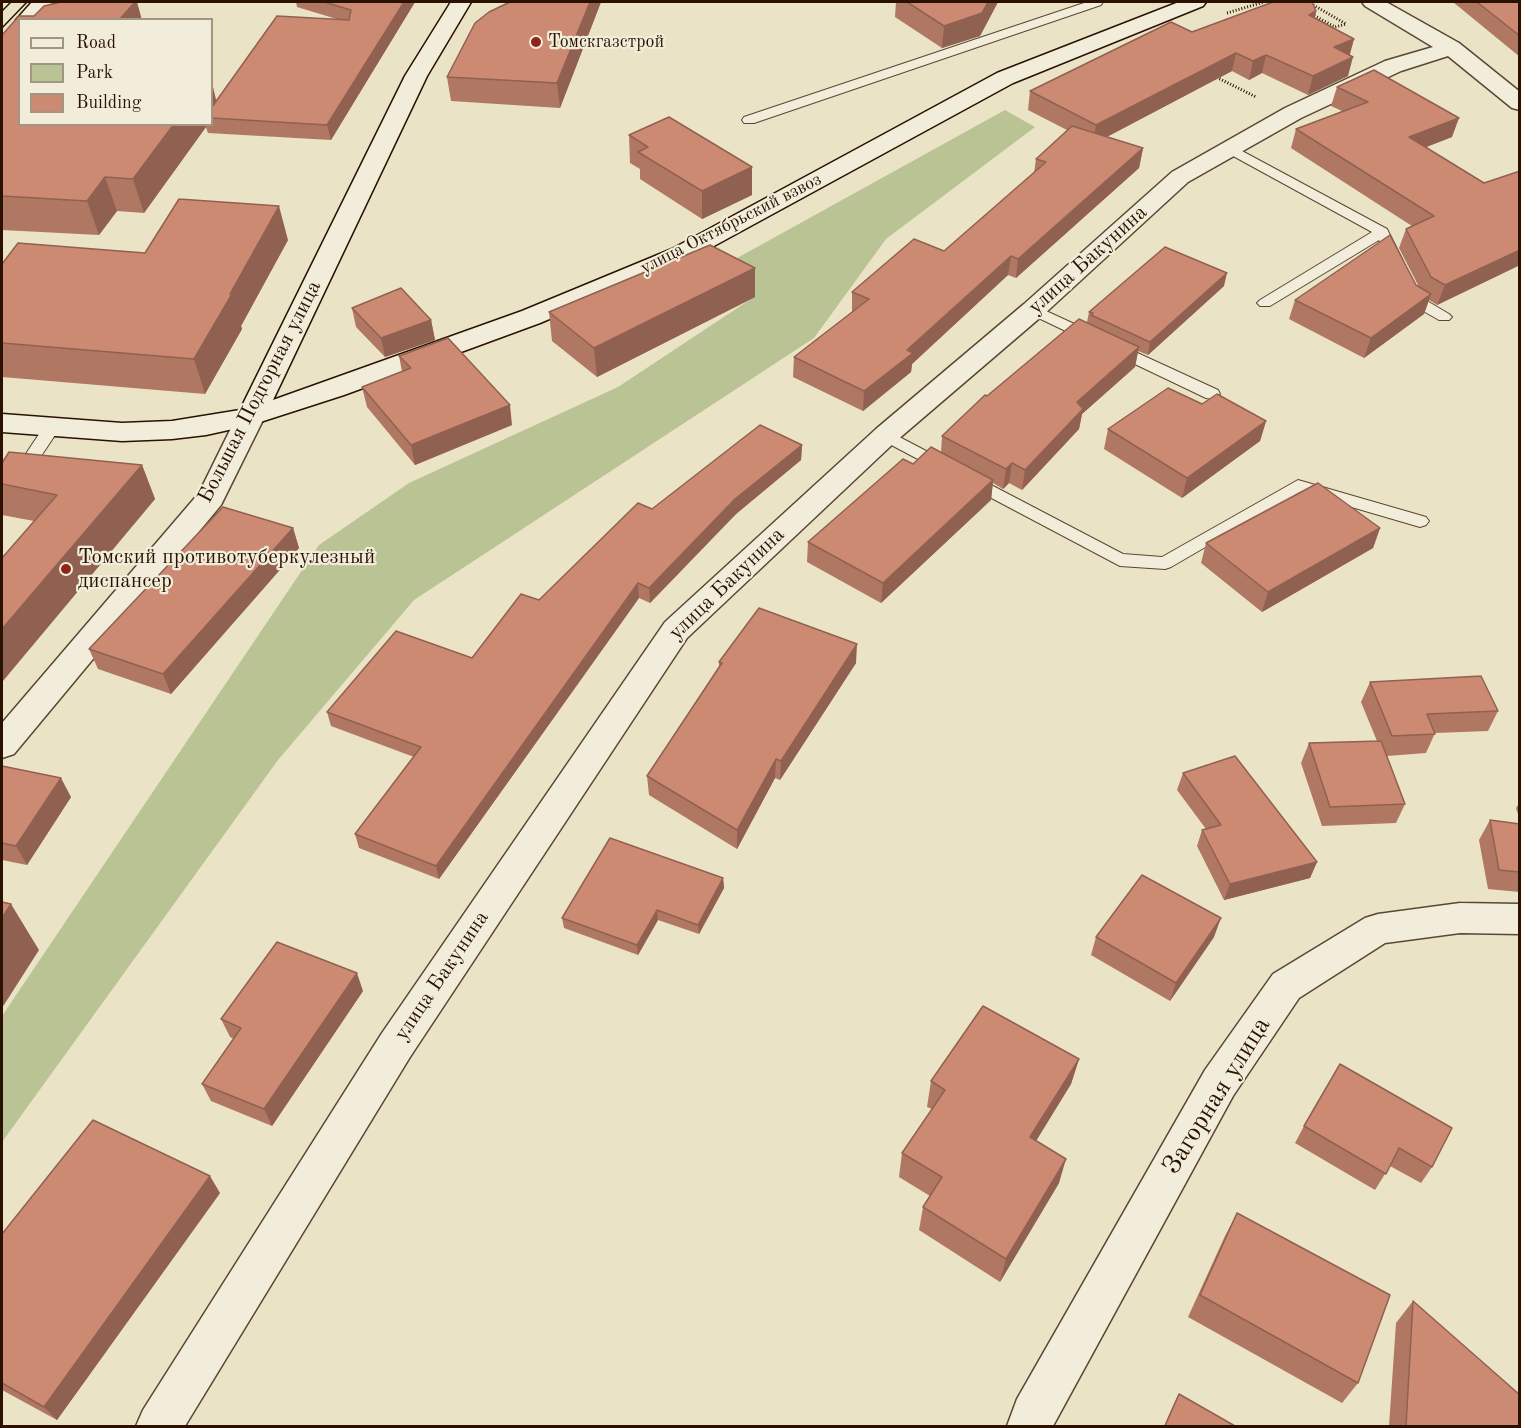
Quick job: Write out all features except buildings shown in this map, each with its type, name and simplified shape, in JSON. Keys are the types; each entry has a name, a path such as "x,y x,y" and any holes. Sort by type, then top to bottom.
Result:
{"street":[{"path":"28,18 43,2"},
{"name":"Большая Подгорная улица","path":"2,745 211,498 416,76 461,2"},
{"name":"улица Октябрьский взвоз","path":"2,423 122,432 172,430 251,416 334,389 531,317 681,254 1005,78 1197,2"},
{"path":"1372,2 1451,48 1520,102"},
{"name":"улица Бакунина","path":"159,1426 396,1045 675,630 886,435 1033,310 1180,177 1293,113 1394,66 1451,48"},
{"name":"Загорная улица","path":"1030,1426 1039,1404 1219,1083 1286,986 1378,929 1460,918 1520,919"}],"lane":[{"path":"749,120 1097,2"},
{"path":"1229,148 1382,232 1416,301 1444,317"},
{"path":"1265,303 1382,232"},
{"path":"1033,310 1212,394"},
{"path":"2,502 53,426"},
{"path":"886,435 1120,560 1165,564 1298,486 1420,521"}],"path":[{"path":"1308,2 1355,28"},
{"path":"1304,10 1335,27 1346,24"},
{"path":"1212,76 1263,100"}],"green space":[{"path":"1005,110 1035,127 886,239 814,338 414,600 278,760 2,1142 2,1016 319,545 409,483 618,387 754,297 710,273"}],"tram line":[{"path":"2,11 11,2"},
{"path":"2,28 27,2"}],"place":[{"name":"Томскгазстрой","path":"536,42"},
{"name":"Томский противотуберкулезный диспансер","path":"66,569"}]}
